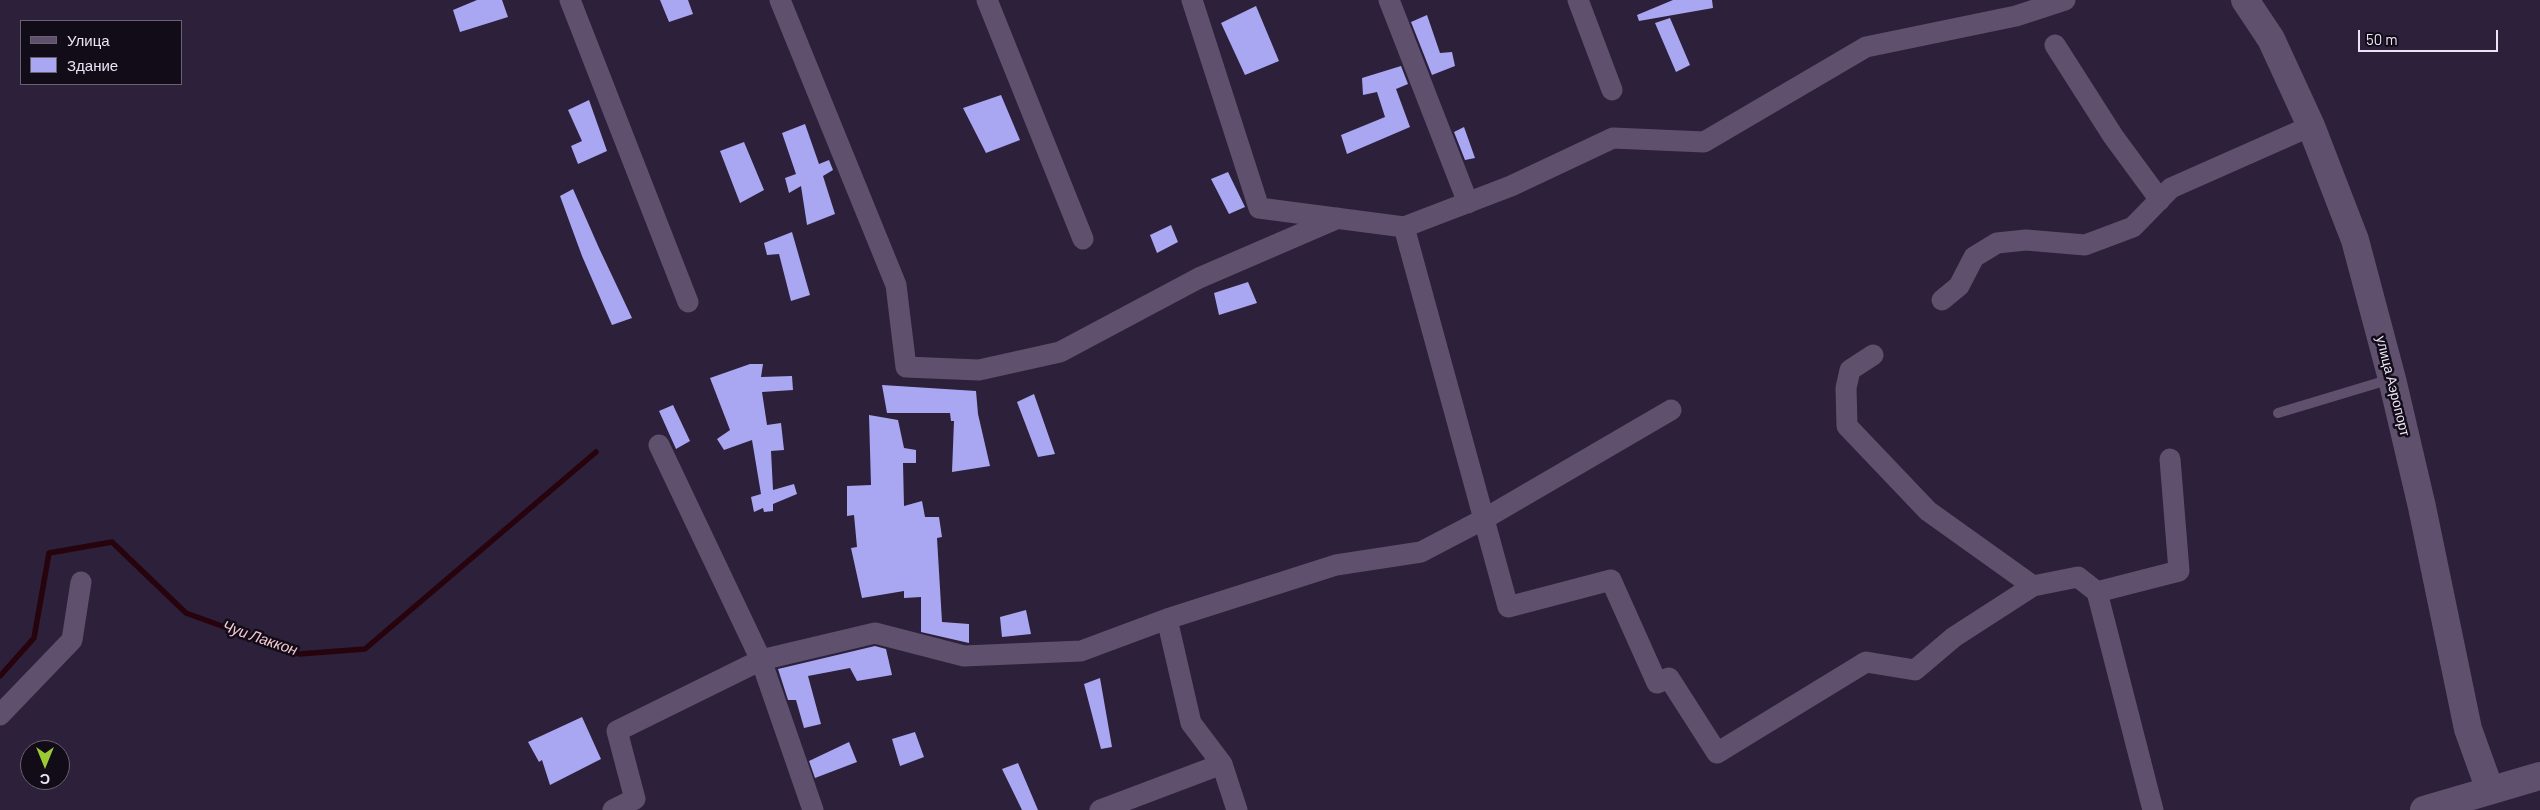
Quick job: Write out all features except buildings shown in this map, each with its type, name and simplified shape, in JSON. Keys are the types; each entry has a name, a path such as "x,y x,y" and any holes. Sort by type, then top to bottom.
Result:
{"main road":[{"name":"улица Аэропорт","path":"2244,0 2270,39 2311,126 2355,240 2392,379 2422,507 2468,729 2490,790"},
{"path":"2424,810 2540,776"}],"street":[{"path":"570,0 688,302"},
{"path":"780,0 896,285 906,367 979,370 1060,352 1199,278 1338,218"},
{"path":"987,0 1083,239"},
{"path":"1192,0 1259,208 1404,227 1511,186 1613,138 1704,142 1866,47 2016,16 2065,0"},
{"path":"1390,0 1468,203"},
{"path":"1578,0 1612,90"},
{"path":"2055,45 2114,136 2160,200"},
{"path":"1942,300 1959,286 1974,257 1997,243 2026,240 2085,245 2132,226 2171,188 2311,126"},
{"path":"1404,227 1508,607 1611,580 1657,683 1669,678 1717,752 1866,662 1915,670 1954,637 2033,586 2078,577 2097,592 2153,810"},
{"path":"1873,355 1850,370 1846,388 1847,426 1928,511 2033,586"},
{"path":"613,810 635,798 618,731 761,660 875,633 964,656 1081,651 1167,619 1336,565 1421,552 1484,519 1670,410"},
{"path":"659,444 761,660 813,810"},
{"path":"2097,592 2179,571 2170,459"},
{"path":"0,715 72,640 81,582"},
{"path":"1167,619 1191,723 1222,764 1237,810"},
{"path":"1100,810 1222,764"}],"lane":[{"path":"2278,412 2392,379"}],"waterway":[{"name":"Чуи Лаккон","path":"0,676 34,638 49,553 112,542 186,613 299,654 365,649 596,452"}]}
